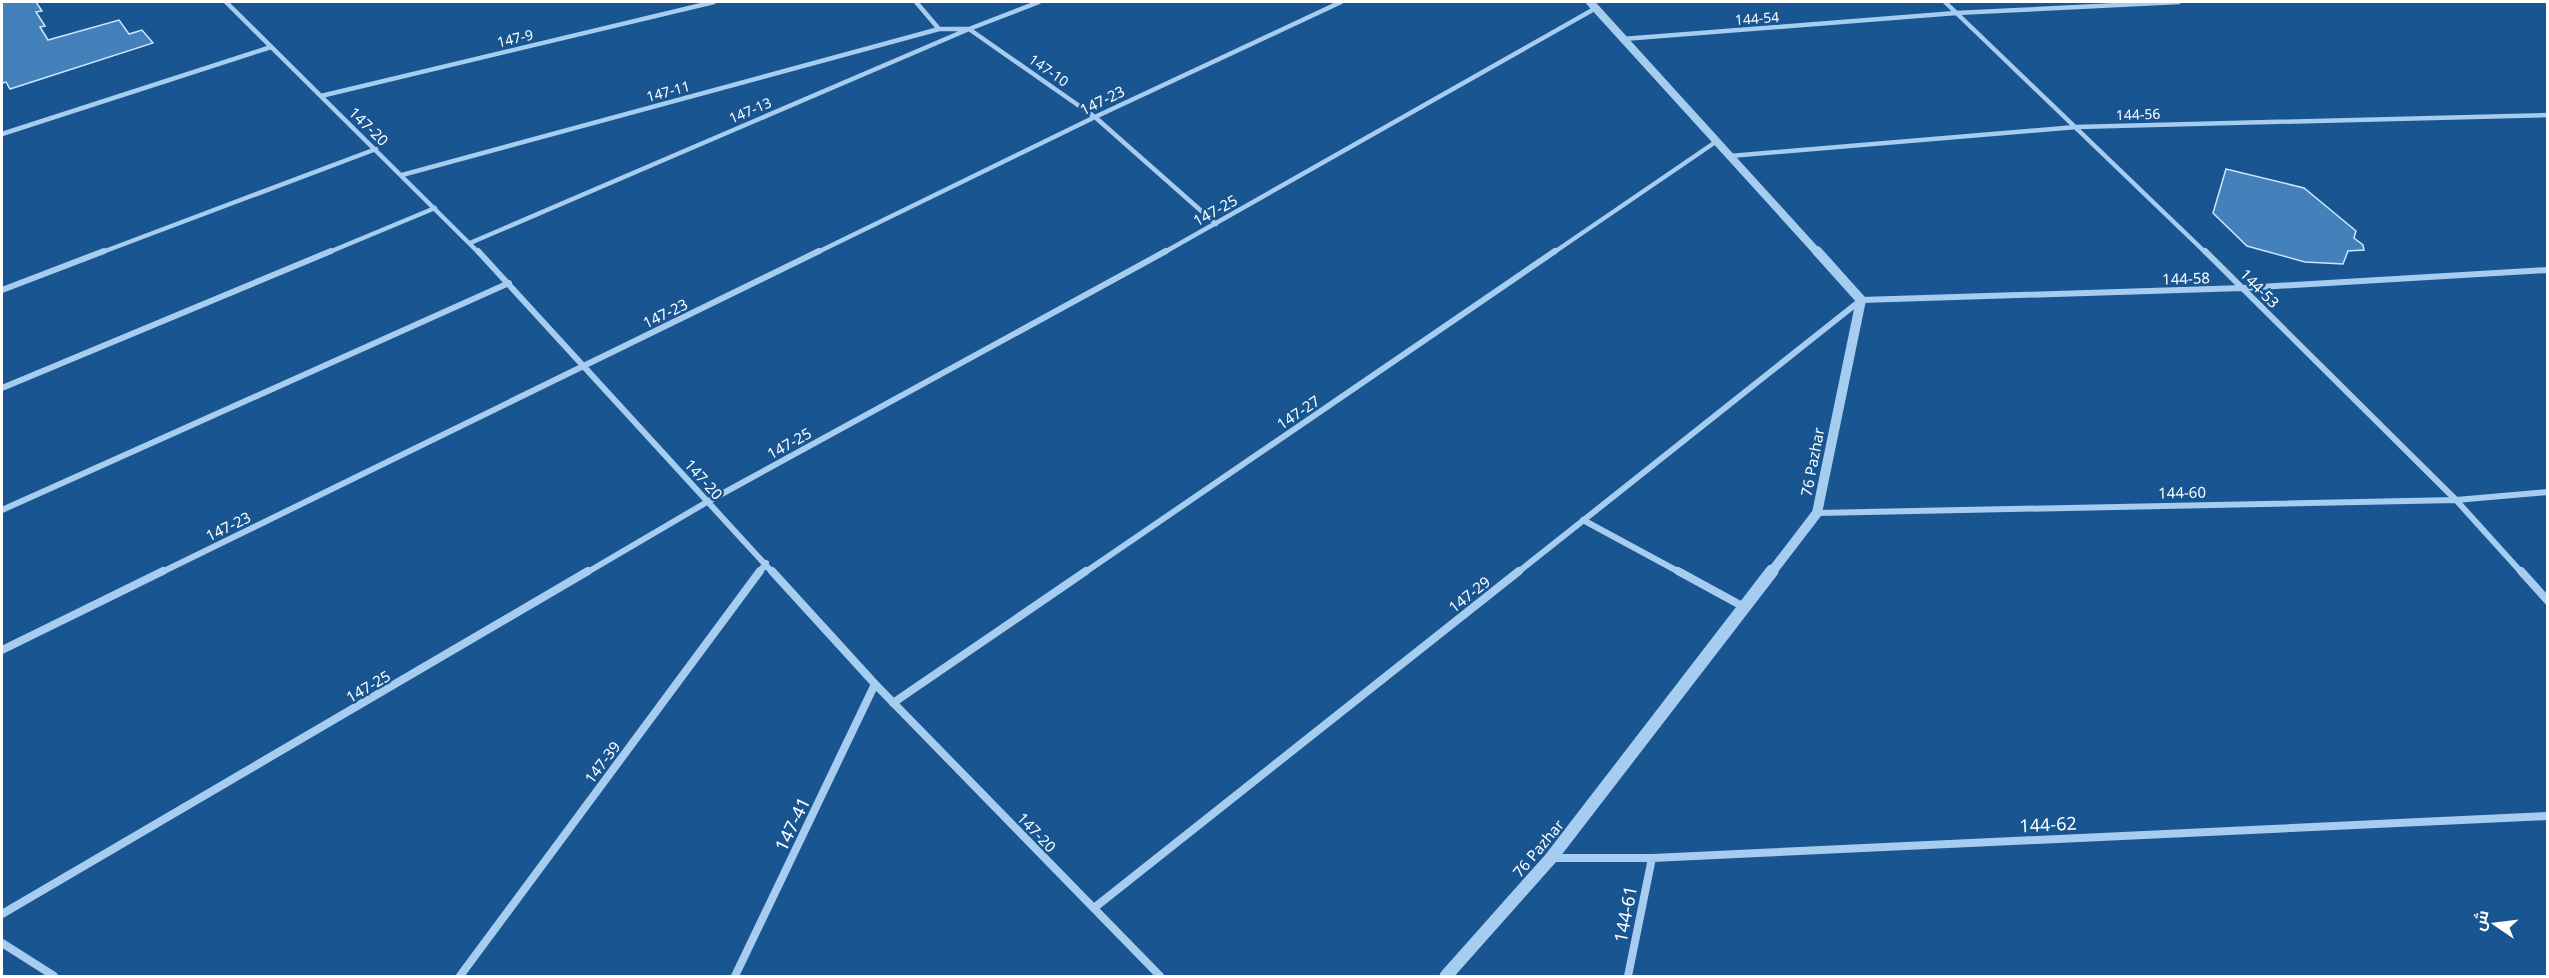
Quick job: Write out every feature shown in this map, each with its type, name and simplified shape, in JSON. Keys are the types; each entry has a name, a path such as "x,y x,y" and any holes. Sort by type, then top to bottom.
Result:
{"street":[{"name":"147-20","path":"226,2 509,283 875,684 1160,976"},
{"name":"147-9","path":"321,96 714,2"},
{"path":"916,2 939,30 969,29"},
{"name":"147-13","path":"470,243 969,29 1039,2"},
{"name":"147-23","path":"2,650 1095,117 1341,2"},
{"name":"144-53","path":"1945,2 2243,288 2456,500 2547,601"},
{"name":"144-54","path":"1623,39 1956,13 2179,2"},
{"path":"1593,5 1861,300"},
{"name":"147-25","path":"2,914 707,502 1216,224 1593,5"},
{"name":"147-10","path":"969,29 1095,117 1216,224"},
{"name":"147-11","path":"402,175 939,30"},
{"path":"2,134 271,47"},
{"name":"144-56","path":"1730,156 2076,128 2547,115"},
{"name":"147-27","path":"893,703 1717,141"},
{"path":"2,290 376,149"},
{"path":"2,388 435,208"},
{"name":"144-58","path":"1861,300 2243,288 2547,270"},
{"path":"2,510 509,283"},
{"name":"76 Pazhar","path":"1446,976 1551,858 1817,513 1861,300"},
{"name":"147-29","path":"1094,908 1861,300"},
{"name":"144-60","path":"1817,513 2456,500 2547,492"},
{"path":"1583,520 1746,608"},
{"name":"147-39","path":"460,976 766,563"},
{"name":"147-41","path":"735,976 875,684"},
{"name":"144-62","path":"1551,858 1652,858 2547,816"},
{"name":"144-61","path":"1628,976 1652,858"},
{"path":"2,943 54,976"}],"building":[{"path":"2,2 36,2 42,11 36,12 45,26 40,27 48,40 119,20 129,34 142,30 153,43 10,89 6,82 2,83"},
{"path":"2226,169 2304,188 2356,231 2354,238 2363,245 2364,250 2348,251 2343,264 2305,262 2247,246 2213,213"}]}
